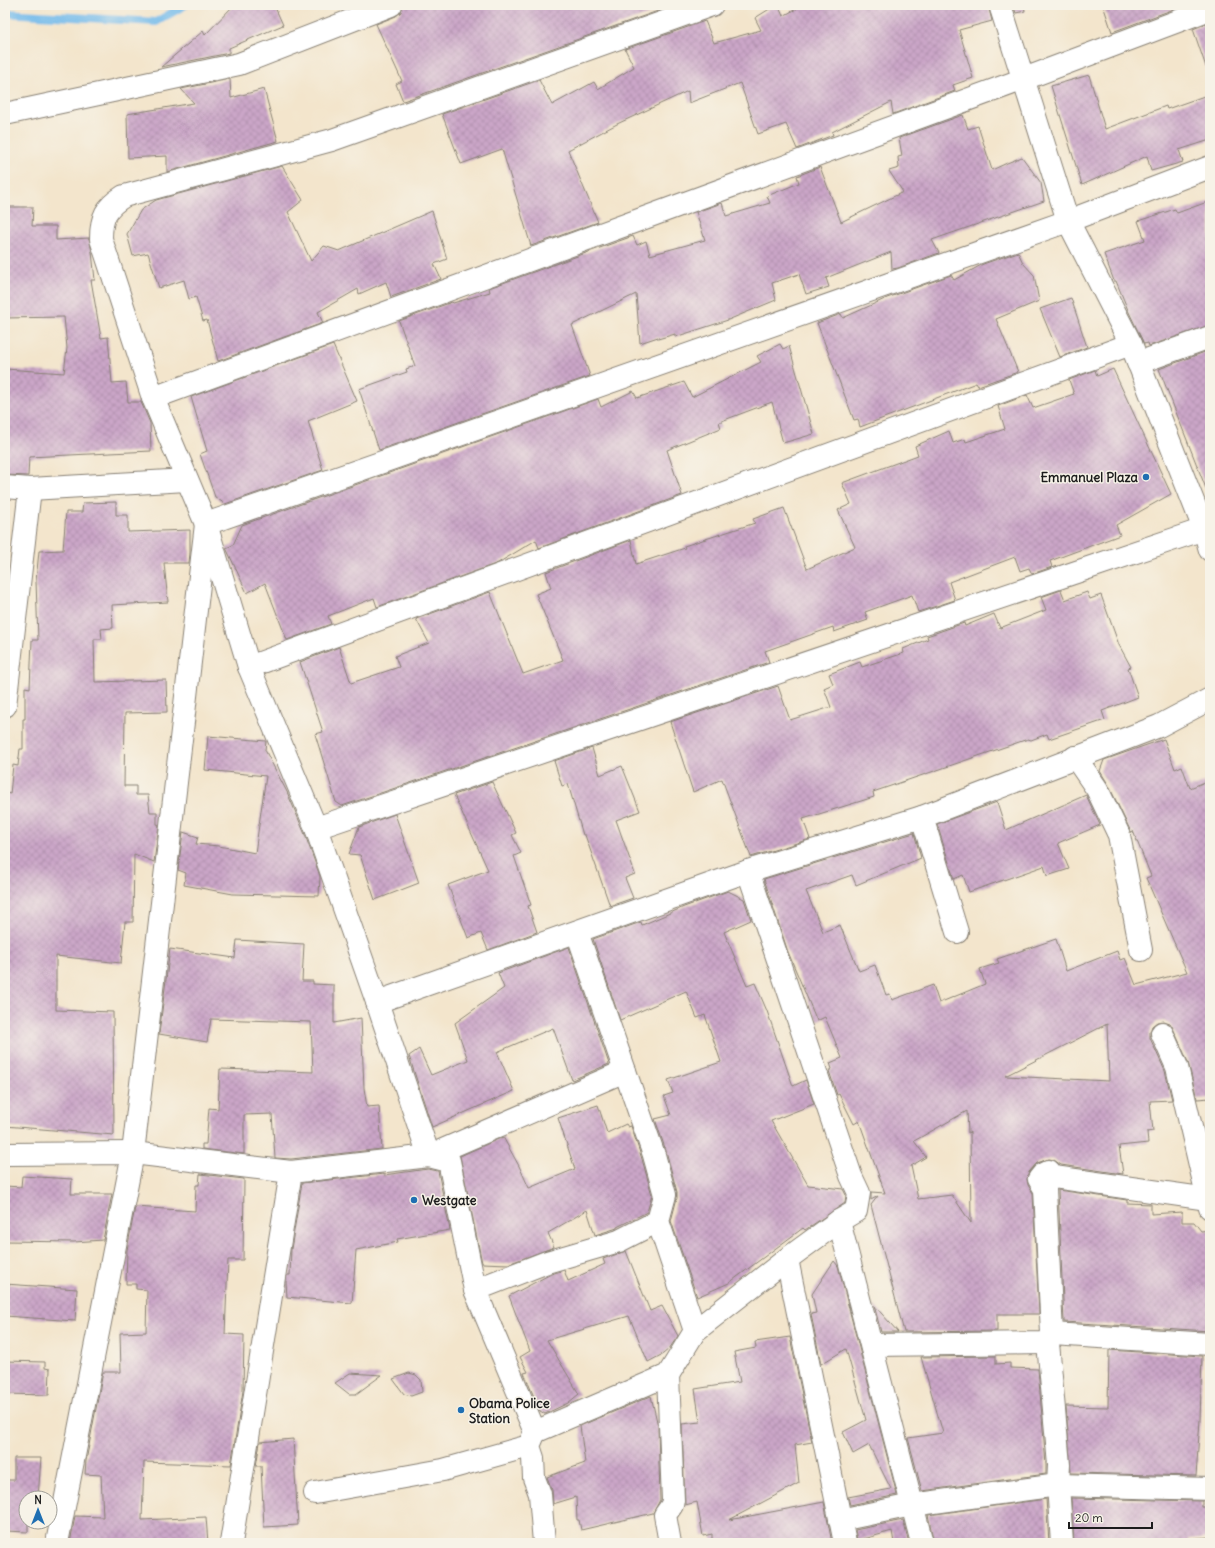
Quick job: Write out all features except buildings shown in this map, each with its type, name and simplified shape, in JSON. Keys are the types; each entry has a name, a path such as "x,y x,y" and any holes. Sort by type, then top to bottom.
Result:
{"street":[{"path":"5,114 239,64 391,5"},
{"path":"429,1156 316,828 249,667 206,524 152,398 101,239 101,226 112,204 124,196 332,140 712,5"},
{"path":"316,828 1208,536 1135,354 1068,221 1000,5"},
{"path":"152,398 1024,79 1210,9"},
{"path":"206,524 1068,221 1210,167"},
{"path":"249,667 1135,354 1210,337"},
{"path":"5,487 30,489 187,480"},
{"path":"5,706 30,489"},
{"path":"57,1543 133,1153 206,524"},
{"path":"377,1002 748,871 922,817 1159,726 1210,698"},
{"path":"1076,757 1097,789 1119,835 1141,950"},
{"path":"922,817 957,932"},
{"path":"315,1493 443,1470 532,1439 668,1375 695,1332 786,1259 839,1221 856,1211 859,1193 851,1176 748,871"},
{"path":"578,932 654,1155 665,1195 658,1222 695,1332"},
{"path":"1062,1543 1058,1485 1059,1465 1050,1339 1045,1189 1039,1179 1043,1174 1049,1171 1054,1177 1209,1204 1177,1067 1162,1033"},
{"path":"5,1154 133,1153 291,1172 429,1156 625,1071"},
{"path":"429,1156 449,1161 475,1290 532,1439 534,1478 540,1494 544,1543"},
{"path":"231,1543 291,1172"},
{"path":"839,1221 922,1543"},
{"path":"475,1290 547,1262 619,1241 658,1222"},
{"path":"786,1259 845,1543"},
{"path":"872,1345 1050,1339 1210,1344"},
{"path":"668,1375 674,1500 665,1515 670,1543"},
{"path":"840,1520 912,1505 1058,1485 1210,1488"}],"waterway":[{"path":"5,13 156,22 185,5"}],"place":[{"name":"Emmanuel Plaza","path":"1146,477"},
{"name":"Westgate","path":"414,1200"},
{"name":"Obama Police Station","path":"461,1410"}]}
